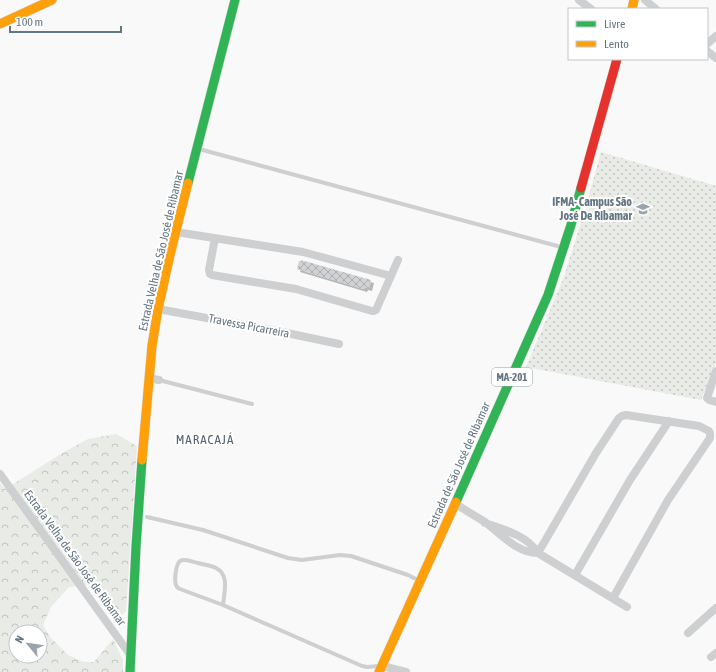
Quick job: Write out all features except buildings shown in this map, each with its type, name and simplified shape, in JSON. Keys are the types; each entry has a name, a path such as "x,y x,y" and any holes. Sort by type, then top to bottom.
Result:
{"main road":[{"path":"0,24 52,0"},
{"name":"Estrada Velha de São José de Ribamar","path":"130,672 143,516 143,442 152,346 158,309 176,232 235,0"},
{"name":"Estrada de São José de Ribamar","path":"381,669 545,303 564,248 617,60"}],"street":[{"path":"579,0 590,8"},
{"path":"646,0 655,8"},
{"path":"708,43 716,36"},
{"path":"708,52 716,58"},
{"path":"176,232 303,252 391,276"},
{"path":"214,238 209,270 210,274 212,275 296,289 372,311 376,310 398,260"},
{"name":"Travessa Picarreira","path":"158,309 339,344"},
{"path":"716,371 707,398 708,400 716,402"},
{"path":"149,378 159,380"},
{"path":"538,553 596,453 619,418 626,415 669,421 699,426 709,431 710,438 668,500 613,598"},
{"path":"575,575 630,480 669,421"},
{"name":"Estrada Velha de São José de Ribamar","path":"0,474 131,656"},
{"path":"456,504 485,523 503,538 527,552 538,553 627,607"},
{"path":"688,633 716,608"},
{"path":"381,669 406,672"}],"lane":[{"path":"197,148 564,248"},
{"path":"159,380 252,404"},
{"path":"143,516 203,530 288,558 302,560 340,555 351,556 408,575 421,581"},
{"path":"223,605 225,580 221,571 214,567 187,560 180,561 178,563 175,576 176,587 223,605 362,666 381,669"}],"green space":[{"path":"601,152 716,186 716,363 701,400 526,367 563,279 585,210 590,208 592,202 588,199"},
{"path":"116,434 137,446 126,611 117,617 108,613 89,585 69,587 51,607 43,624 8,624 8,664 48,664 48,634 68,655 84,662 94,662 113,639 123,660 123,672 0,672 0,483 5,489 64,452 88,439"}],"traffic: fast":[{"path":"188,183 235,0"},
{"path":"456,502 548,295 571,225 581,188"},
{"path":"130,672 142,460"}],"traffic: slow":[{"path":"0,24 52,0"},
{"path":"632,8 634,0"},
{"path":"142,460 152,346 158,309 188,183"},
{"path":"379,672 456,502"}],"traffic: jam":[{"path":"581,188 617,60"}],"place":[{"name":"IFMA- Campus São José De Ribamar","path":"643,209"}],"district":[{"name":"MARACAJÁ","path":"205,439"}]}
